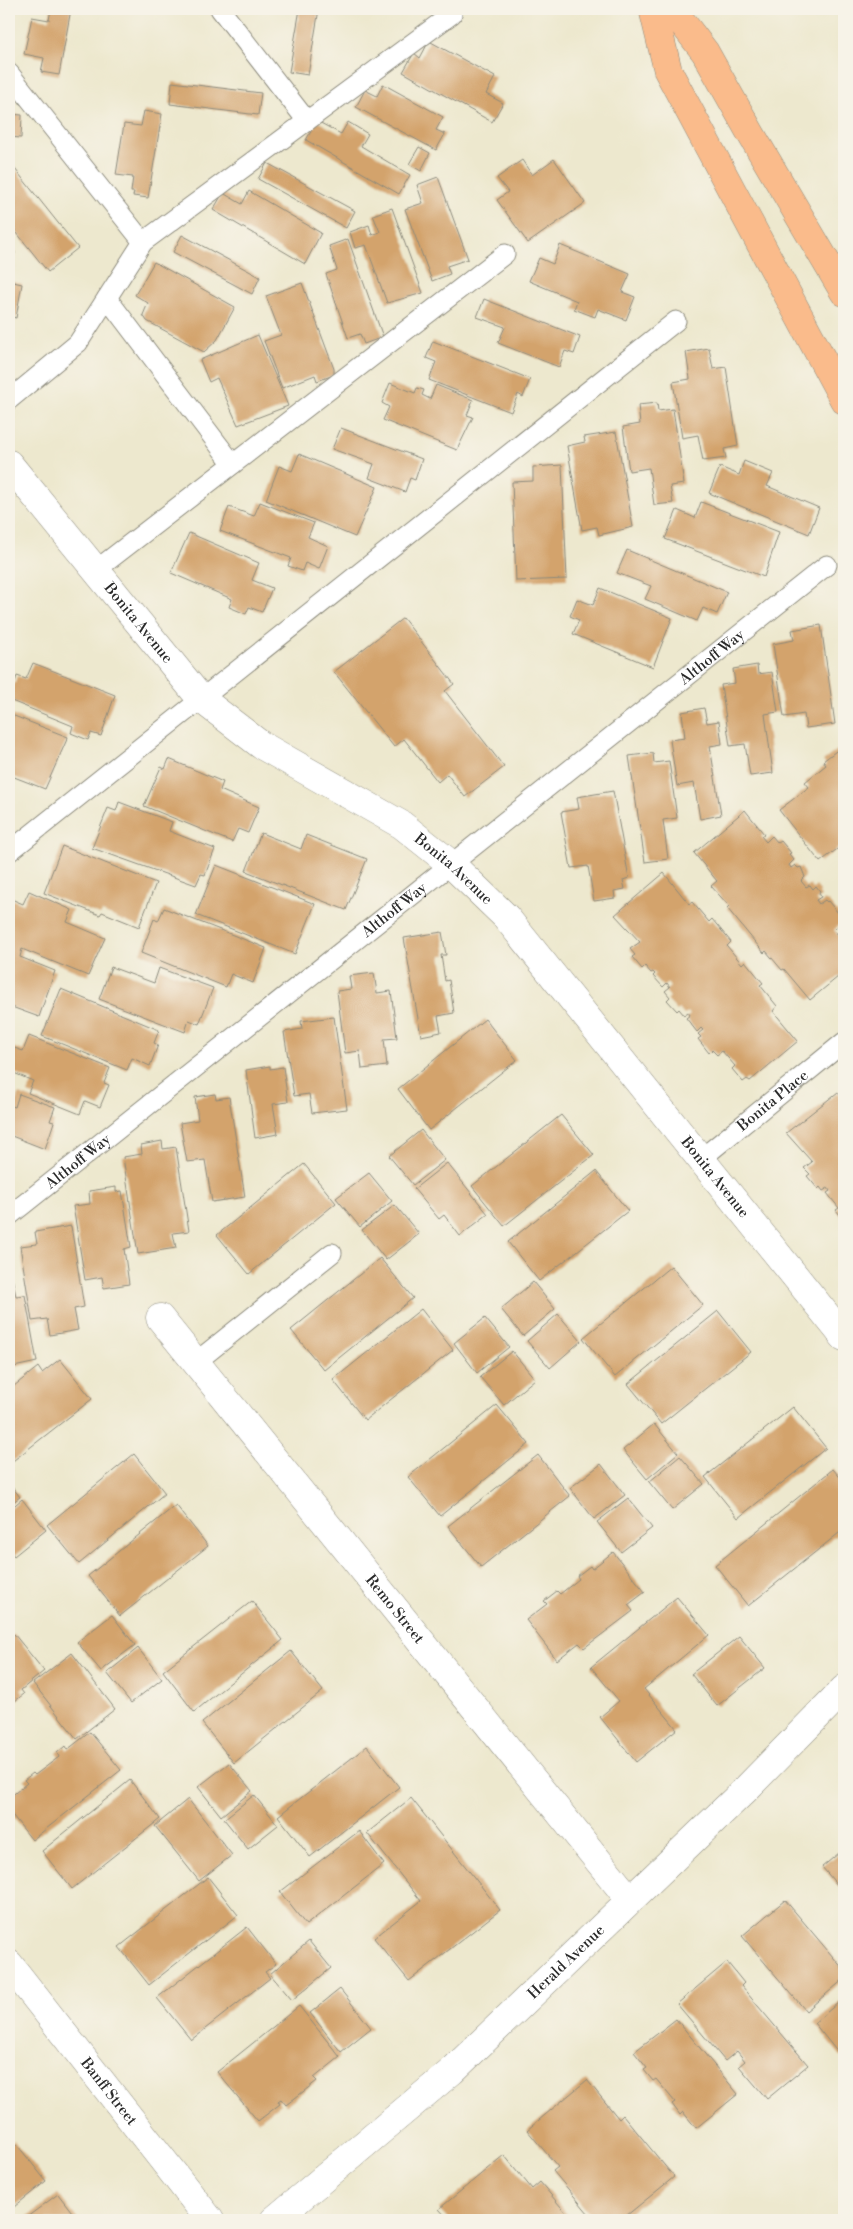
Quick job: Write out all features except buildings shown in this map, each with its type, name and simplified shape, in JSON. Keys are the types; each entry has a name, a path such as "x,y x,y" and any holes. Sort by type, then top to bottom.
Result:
{"highway":[{"path":"653,9 668,71 712,158 844,400"},
{"path":"672,9 706,52 751,134 844,292"}],"street":[{"name":"Bonita Avenue","path":"9,464 201,699 262,745 402,825 451,864 506,917 844,1336"},
{"name":"Remo Street","path":"160,1318 630,1900"},
{"name":"Herald Avenue","path":"274,2220 452,2071 744,1791 844,1689"},
{"name":"Banff Street","path":"9,1964 210,2220"}],"lane":[{"path":"220,9 307,121"},
{"path":"9,400 78,343 143,242 452,14 449,9"},
{"path":"9,73 143,242"},
{"path":"96,570 505,254"},
{"path":"106,298 233,464"},
{"path":"9,852 676,321"},
{"name":"Althoff Way","path":"9,1216 827,565"},
{"name":"Bonita Place","path":"702,1158 844,1042"},
{"path":"196,1362 332,1253"}]}
